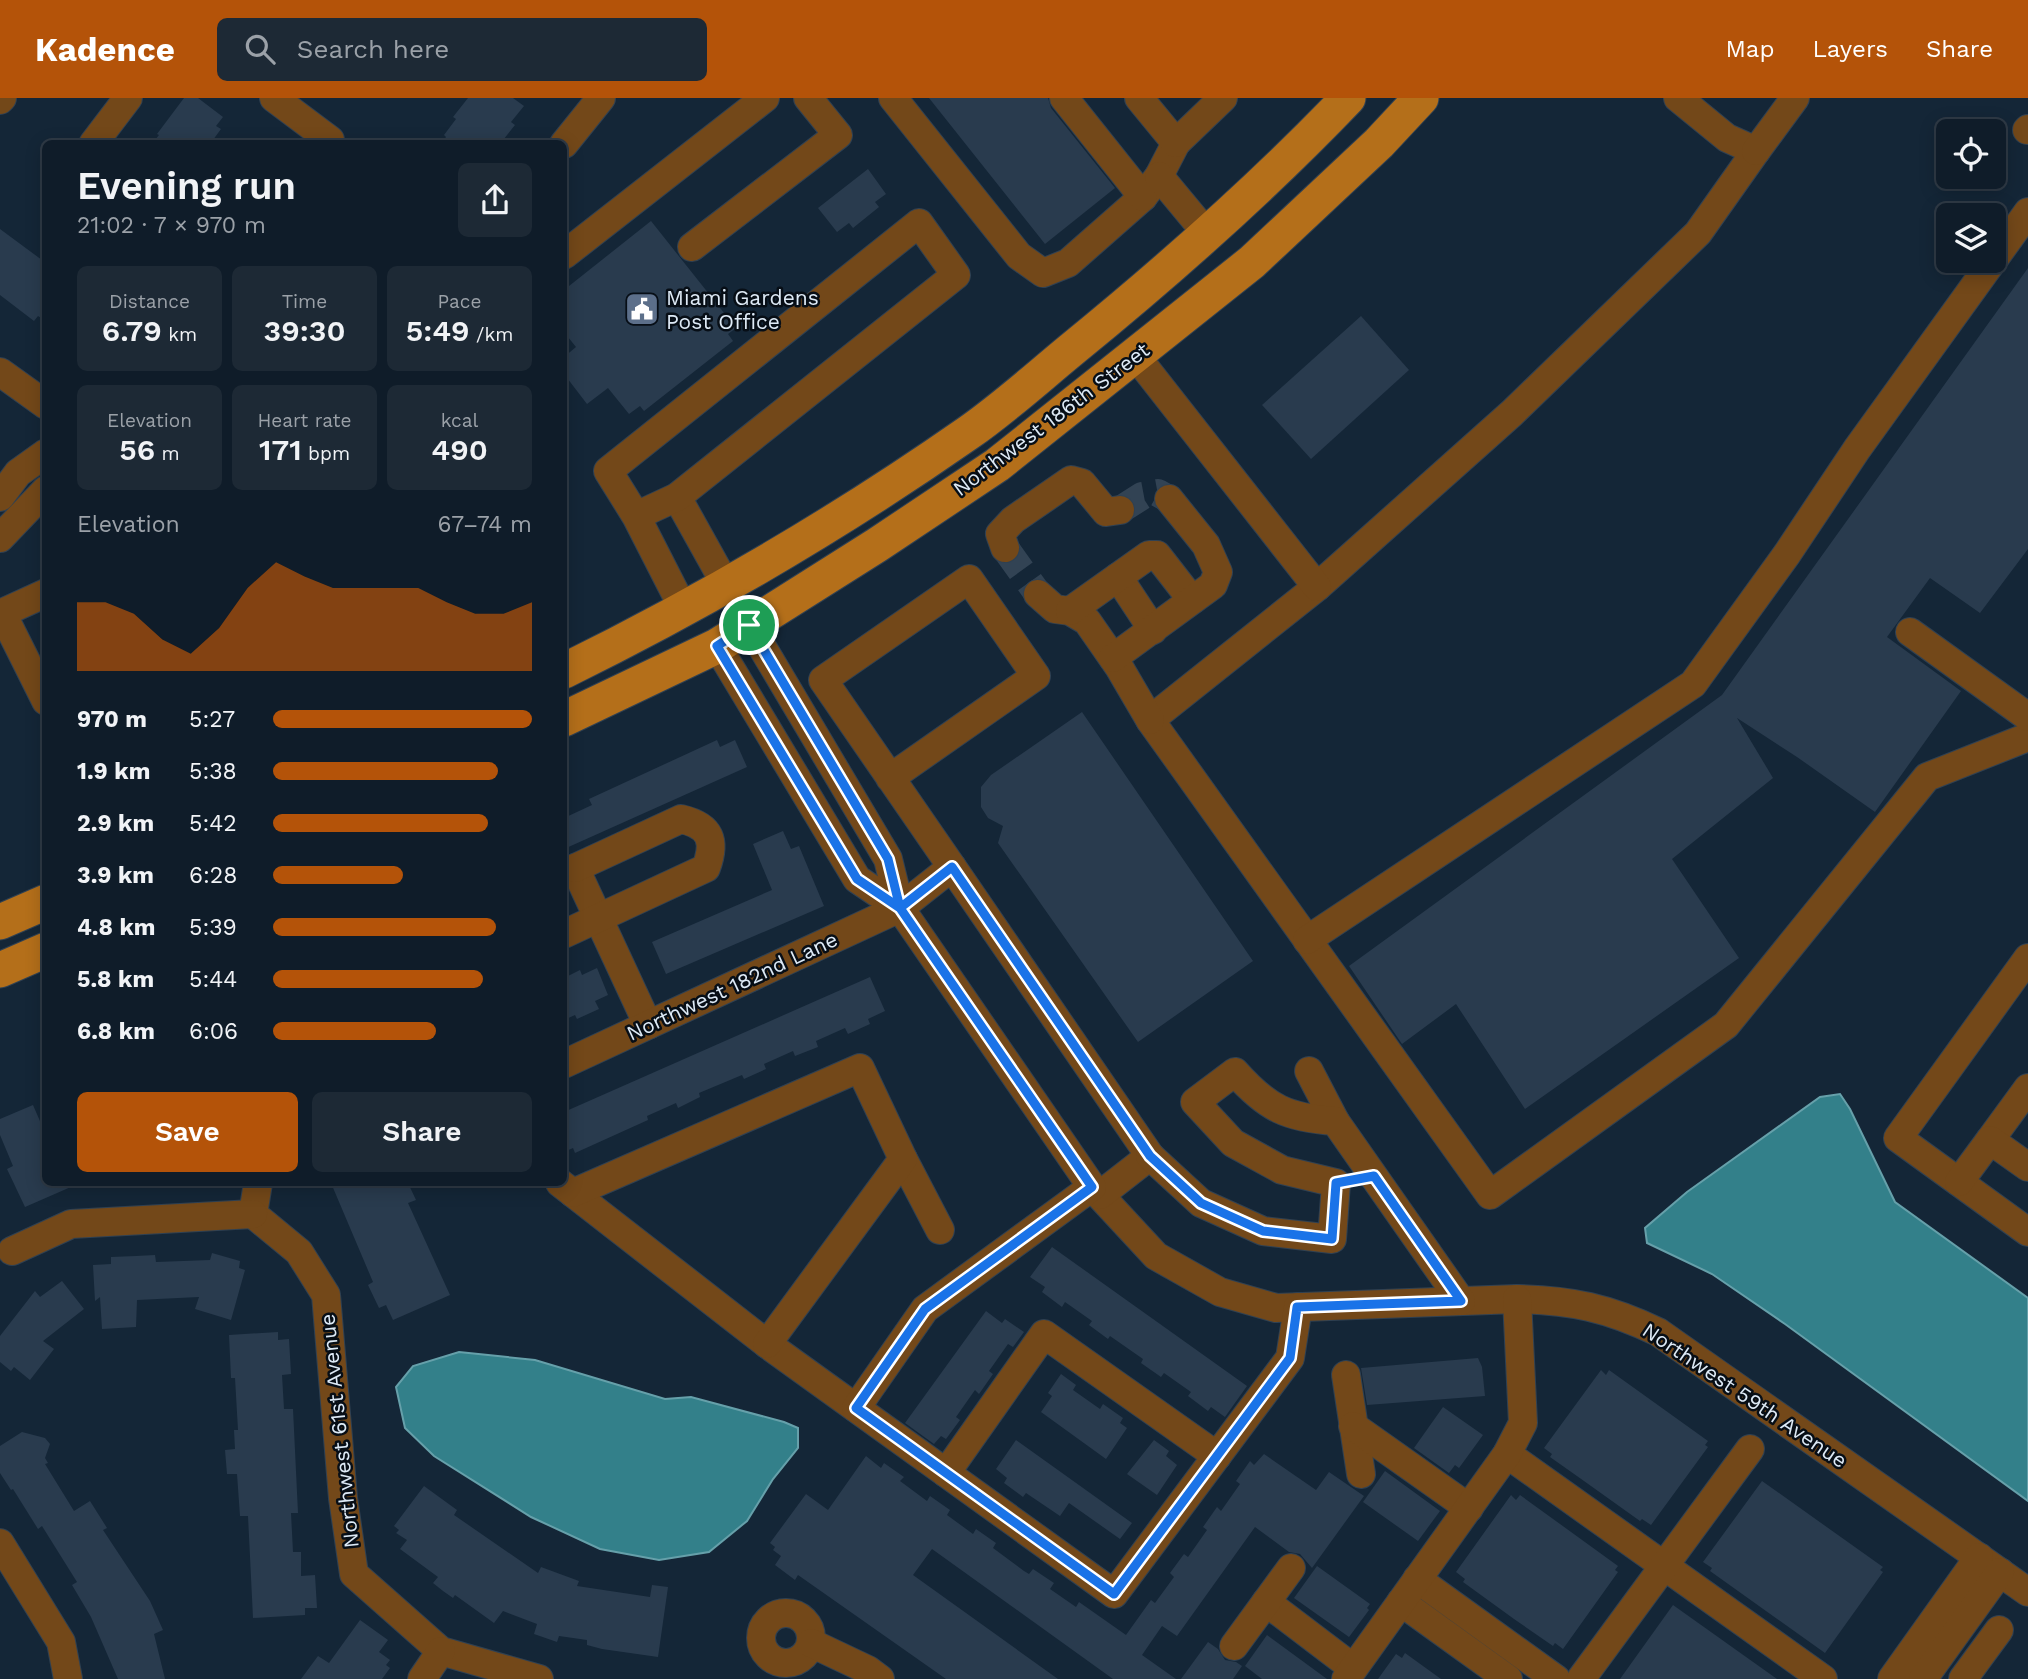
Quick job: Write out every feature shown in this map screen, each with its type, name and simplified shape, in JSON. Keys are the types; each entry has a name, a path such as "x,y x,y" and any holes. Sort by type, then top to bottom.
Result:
{"main road":[{"name":"Northwest 186th Street","path":"567,669 684,610 828,527 969,433 1208,235 1299,149 1348,98"},
{"name":"Northwest 186th Street","path":"567,718 717,646 997,465 1252,262 1379,143 1421,98"},
{"path":"1135,355 1126,341 1130,326 1291,182 1299,149"},
{"path":"717,646 772,559"},
{"path":"677,665 718,608 726,585"},
{"path":"0,922 42,904"},
{"path":"0,970 42,952"}],"street":[{"path":"96,140 128,98"},
{"path":"274,98 330,140"},
{"path":"567,140 601,98"},
{"path":"567,253 765,98"},
{"path":"692,247 838,135 808,98"},
{"path":"893,98 1019,256 1042,273 1068,263 1151,187 1176,143 1223,98"},
{"path":"1064,98 1151,187 1208,235"},
{"path":"1139,98 1176,143"},
{"path":"1678,98 1727,138 1756,151"},
{"path":"1150,720 1317,587 1512,413 1698,233 1795,98"},
{"path":"1307,940 1693,684 1787,554 1857,449 2028,212"},
{"path":"636,516 677,497 956,275 919,223 608,471 636,516 684,610"},
{"path":"1135,355 1317,587"},
{"path":"0,372 42,402"},
{"path":"0,497 18,473 42,456"},
{"path":"1005,548 1000,534 1013,520 1071,480 1082,483 1106,512 1120,510"},
{"path":"0,538 42,494"},
{"path":"677,497 726,585"},
{"path":"1113,658 1213,585 1218,572 1206,545 1169,499"},
{"path":"1070,611 1149,555 1157,555 1192,600"},
{"path":"1118,577 1153,630"},
{"path":"890,778 1036,676 969,579 823,680 890,778 952,867 1150,1156 1201,1203 1263,1231 1332,1239 1336,1183"},
{"path":"1038,594 1055,609 1070,611 1087,621 1150,720 1490,1195 1726,1025 1927,778 2028,737"},
{"path":"42,595 2,613 42,693"},
{"name":"Northwest 59th Avenue","path":"749,625 888,859 900,908 1096,1191 1156,1255 1220,1292 1276,1308 1517,1299 1554,1300 1597,1307 1658,1332 2028,1592"},
{"path":"1910,632 2028,716"},
{"name":"Northwest 59th Avenue","path":"717,646 857,879 900,908"},
{"path":"567,933 599,919 706,868 712,852 711,839 698,823 681,819 569,870 599,919 649,1025"},
{"name":"Northwest 182nd Lane","path":"567,1063 900,908 952,867"},
{"path":"2028,958 1898,1138 2028,1231"},
{"path":"940,1230 860,1068 566,1188 766,1344 1114,1594 1290,1358 1297,1307"},
{"path":"1309,1071 1335,1121 1461,1301"},
{"path":"1335,1121 1306,1119 1279,1110 1254,1094 1235,1072 1195,1102 1233,1143 1282,1170 1336,1183 1374,1176"},
{"path":"1959,1182 2028,1088"},
{"path":"1990,1140 2028,1167"},
{"path":"856,1408 925,1309 1150,1156"},
{"path":"766,1344 903,1159"},
{"path":"4,1250 71,1224 253,1214 258,1186"},
{"name":"Northwest 61st Avenue","path":"253,1214 299,1252 326,1295 343,1498 354,1574 441,1651 539,1679"},
{"path":"1266,1602 1350,1674 1507,1454 1523,1423 1517,1299"},
{"path":"946,1473 1044,1335 1217,1456"},
{"path":"1346,1375 1361,1474"},
{"path":"1353,1426 1469,1508"},
{"path":"1581,1679 1750,1449"},
{"path":"1507,1454 1823,1679"},
{"path":"0,1543 61,1642 68,1679"},
{"path":"1892,1679 1989,1565"},
{"path":"1923,1679 1989,1565"},
{"path":"1234,1646 1291,1568"},
{"path":"1417,1579 1556,1679"},
{"path":"1401,1602 1508,1679"},
{"path":"1963,1679 1999,1630"},
{"path":"811,1643 872,1676"},
{"path":"422,1679 441,1651"}],"shaded area":[{"path":"1840,1094 1850,1109 1895,1202 2028,1298 2028,1501 1712,1274 1647,1243 1645,1228 1687,1192 1820,1097"},
{"path":"459,1352 535,1360 665,1399 691,1397 784,1422 798,1428 798,1448 773,1479 747,1521 709,1552 659,1560 600,1549 531,1517 434,1456 405,1428 396,1387 413,1366"}],"building":[{"path":"184,98 198,98 223,117 216,126 221,129 213,140 155,140 159,135 157,134"},
{"path":"468,98 513,98 524,106 511,122 515,125 503,140 444,140 444,135 456,119 453,117"},
{"path":"929,98 1048,98 1051,108 1115,188 1045,244"},
{"path":"868,169 886,194 875,202 879,207 853,228 849,223 837,232 818,208"},
{"name":"Miami Gardens Post Office","path":"651,221 736,328 728,334 733,341 644,411 640,406 629,414 608,388 587,404 567,378 567,354 576,347 567,336 567,288"},
{"path":"0,229 42,260 42,318 38,316 34,321 0,295"},
{"path":"2028,268 2028,549 1980,613 1930,578 1887,637 1961,691 1875,812 1737,718 1773,778 1672,859 1739,958 1525,1109 1456,1004 1402,1044 1349,966 1722,695"},
{"path":"1361,316 1409,370 1311,459 1262,405"},
{"path":"1082,712 1253,961 1138,1042 998,843 1003,826 988,818 981,807 981,787 991,775"},
{"path":"717,740 720,747 735,740 747,767 567,848 567,817 592,805 589,799"},
{"path":"783,831 791,849 799,846 824,906 666,974 652,942 772,890 753,844"},
{"path":"597,968 608,995 595,1001 599,1009 577,1019 575,1015 567,1019 567,976 580,970 582,975"},
{"path":"870,977 885,1011 868,1019 870,1024 848,1034 845,1028 816,1041 818,1047 795,1056 793,1051 764,1064 766,1069 744,1079 742,1075 699,1093 700,1097 678,1108 676,1103 647,1116 648,1120 575,1153 573,1148 567,1151 567,1111"},
{"path":"33,1105 42,1126 42,1186 73,1186 25,1207 7,1169 13,1166 0,1135 0,1119"},
{"path":"332,1186 409,1186 416,1200 408,1203 450,1295 393,1320 386,1305 379,1308 368,1285 373,1282"},
{"path":"1052,1247 1247,1386 1225,1417 1211,1407 1208,1411 1188,1396 1191,1392 1164,1373 1161,1377 1141,1363 1143,1359 1110,1336 1108,1339 1089,1325 1092,1321 1065,1302 1062,1307 1042,1292 1045,1287 1030,1277"},
{"path":"212,1253 240,1261 239,1268 245,1270 231,1320 195,1309 199,1297 137,1300 136,1327 102,1329 100,1297 95,1301 93,1265 111,1264 111,1257 155,1255 156,1262 210,1260"},
{"path":"62,1281 84,1309 43,1341 54,1349 30,1380 14,1367 11,1371 0,1362 0,1336 35,1291 40,1297"},
{"path":"986,1311 1002,1323 1005,1319 1024,1332 1013,1347 1008,1344 989,1371 993,1374 979,1394 975,1390 956,1417 960,1420 946,1439 941,1436 934,1444 905,1423"},
{"path":"278,1332 278,1340 289,1339 291,1374 282,1375 284,1409 293,1409 298,1513 291,1513 293,1552 301,1552 301,1576 315,1575 317,1608 305,1608 305,1615 253,1618 248,1516 240,1516 237,1474 227,1474 225,1450 235,1449 234,1430 238,1430 229,1335"},
{"path":"1478,1358 1482,1367 1485,1396 1367,1405 1361,1368"},
{"path":"1601,1370 1606,1375 1609,1370 1708,1441 1705,1445 1708,1447 1651,1525 1642,1519 1640,1521 1550,1457 1552,1454 1544,1448"},
{"path":"1061,1374 1076,1385 1073,1390 1100,1409 1103,1404 1123,1418 1120,1423 1127,1428 1106,1459 1041,1412 1052,1396 1048,1393"},
{"path":"1443,1407 1483,1435 1459,1468 1455,1465 1449,1473 1414,1448"},
{"path":"22,1432 45,1438 50,1444 45,1458 48,1463 45,1464 74,1511 90,1501 107,1528 103,1530 150,1601 163,1630 154,1634 165,1679 118,1679 91,1617 72,1585 77,1582 42,1526 38,1529 0,1473 0,1446"},
{"path":"1016,1440 1132,1523 1120,1539 1069,1503 1060,1516 1026,1493 1023,1497 1004,1483 1007,1478 996,1469"},
{"path":"1154,1440 1169,1451 1166,1456 1177,1465 1157,1495 1127,1474"},
{"path":"1264,1454 1316,1490 1329,1472 1364,1496 1312,1568 1300,1554 1289,1552 1255,1527 1177,1636 1162,1626 1142,1655 1176,1679 1113,1679 932,1549 913,1575 1058,1679 946,1679 798,1575 795,1580 775,1565 781,1556 773,1550 775,1547 770,1543 806,1494 828,1510 866,1456 881,1468 884,1463 904,1477 900,1481 927,1501 930,1496 950,1510 947,1515 973,1534 976,1529 996,1543 993,1548 1024,1571 1029,1574 1033,1569 1054,1583 1050,1589 1076,1607 1079,1602 1126,1635 1151,1600 1155,1603 1174,1577 1170,1573 1184,1554 1188,1557 1207,1530 1203,1527 1217,1507 1221,1511 1240,1484 1236,1481 1250,1461 1254,1465"},
{"path":"1385,1471 1440,1511 1418,1541 1363,1502"},
{"path":"1762,1481 1883,1567 1880,1570 1883,1572 1825,1653 1710,1571 1712,1568 1703,1562"},
{"path":"424,1486 457,1510 454,1515 538,1573 541,1567 579,1581 577,1586 650,1597 652,1585 668,1587 658,1657 602,1649 587,1645 587,1640 559,1636 557,1642 534,1634 537,1624 503,1611 494,1623 455,1595 453,1598 443,1591 433,1583 438,1577 400,1549 407,1540 396,1533 399,1530 394,1526"},
{"path":"1511,1495 1516,1500 1520,1495 1618,1566 1615,1570 1618,1572 1563,1649 1555,1643 1553,1646 1514,1619 1463,1582 1465,1579 1456,1572"},
{"path":"1317,1566 1370,1604 1367,1608 1369,1610 1349,1637 1294,1598"},
{"path":"1673,1605 1777,1679 1620,1679"},
{"path":"360,1620 388,1640 379,1652 390,1660 386,1665 390,1668 382,1679 301,1679 318,1656 329,1663"},
{"path":"1267,1635 1327,1679 1262,1679 1245,1666"},
{"path":"1208,1642 1218,1649 1225,1660 1242,1666 1233,1679 1181,1679"},
{"path":"1405,1653 1441,1679 1378,1679 1396,1654 1402,1658"}],"tunnel":[{"path":"1120,510 1142,496 1158,493 1169,499"},
{"path":"1005,548 1038,594"}],"place":[{"name":"Miami Gardens Post Office","path":"642,309"}],"route":[{"path":"749,625 717,646 857,879 900,908 952,867 1150,1156 1201,1203 1263,1231 1332,1239 1336,1183 1374,1176 1461,1301 1297,1307 1290,1358 1114,1594 856,1408 925,1309 1092,1187 900,908 888,859 749,625"}]}
